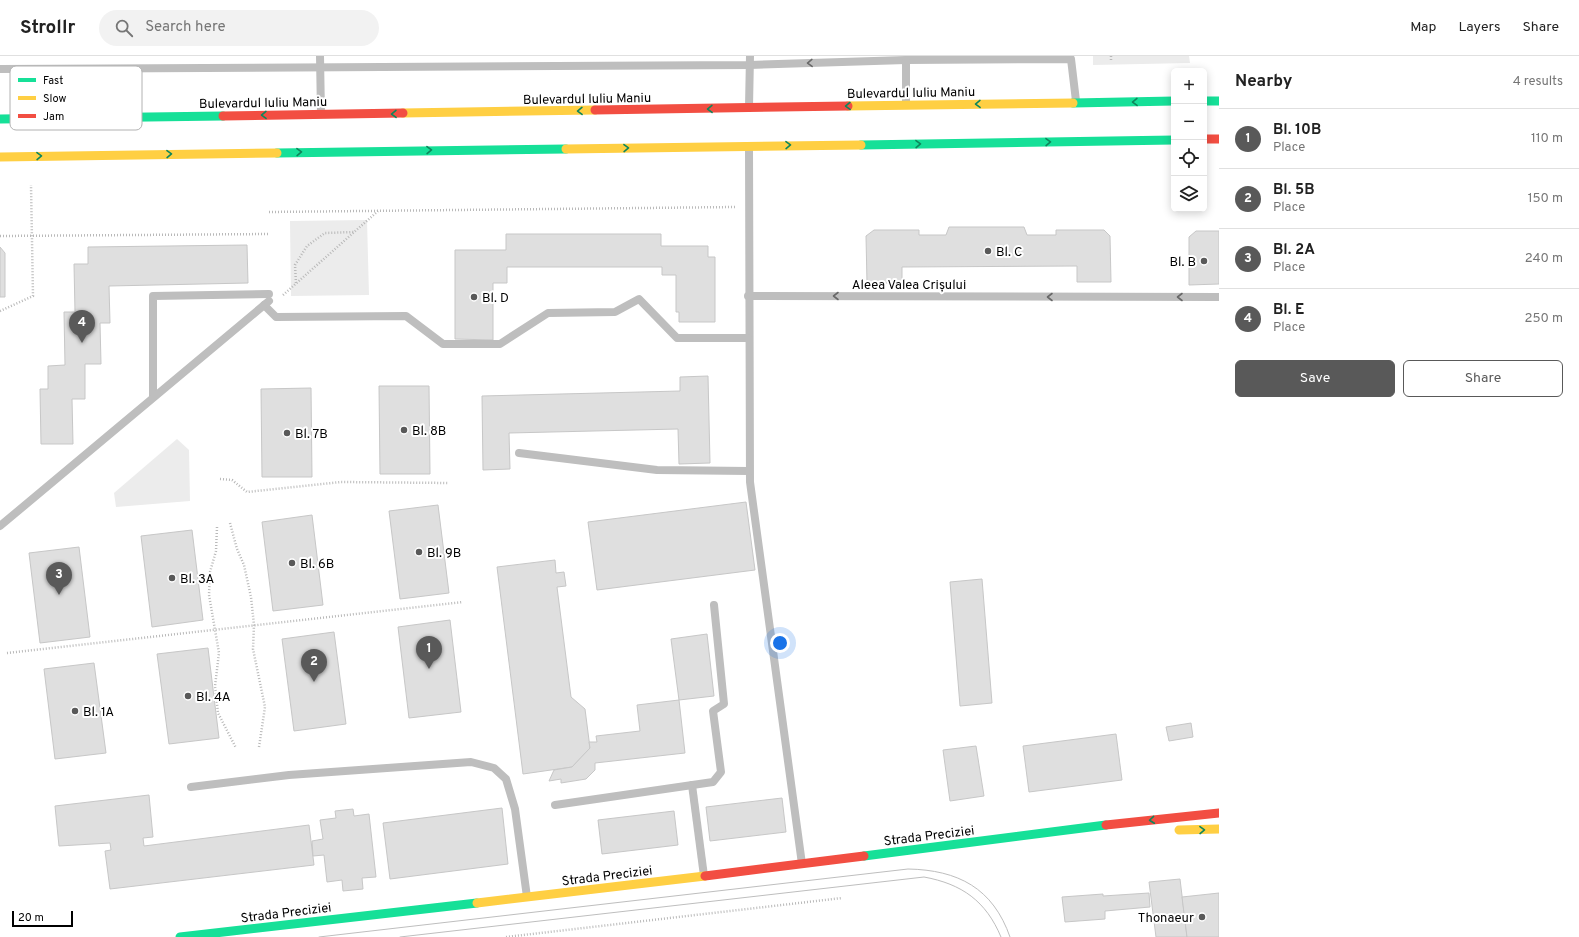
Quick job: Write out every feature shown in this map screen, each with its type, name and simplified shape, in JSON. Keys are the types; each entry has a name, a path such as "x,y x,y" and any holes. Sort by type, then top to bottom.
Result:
{"main road":[{"path":"1207,101 1219,101"},
{"name":"Bulevardul Iuliu Maniu","path":"142,117 1171,102"},
{"name":"Bulevardul Iuliu Maniu","path":"0,119 10,119"},
{"path":"1207,140 1219,139"},
{"path":"0,157 1171,140"},
{"name":"Strada Preciziei","path":"180,937 704,877 1038,834 1073,828 1219,813"},
{"path":"1172,818 1170,830 1219,829"},
{"name":"Strada Preciziei","path":"1038,834 1072,836 1119,833"}],"lane":[{"path":"320,56 321,115"},
{"path":"743,56 750,65"},
{"path":"749,108 750,56"},
{"path":"142,69 750,65 906,60 1071,59 1077,103"},
{"path":"906,60 906,105"},
{"path":"0,69 10,69"},
{"path":"749,146 749,471 802,865"},
{"path":"153,396 153,296 267,300"},
{"name":"Aleea Valea Crișului","path":"748,296 1219,297"},
{"path":"267,300 276,317 406,316 443,344 500,344 548,313 615,312 639,298 676,338 748,338"},
{"path":"0,526 267,300"},
{"path":"519,453 657,470 749,471"},
{"path":"555,805 713,782 721,772 713,711 724,704 714,606"},
{"path":"191,787 289,775 471,762 494,768 506,779 514,809 527,897"},
{"path":"692,785 704,877"}],"path":[{"path":"1111,56 1111,61"},
{"path":"0,311 33,296 31,185"},
{"path":"269,212 748,207"},
{"path":"281,296 378,210"},
{"path":"296,284 295,265 307,246 325,233 354,232"},
{"path":"0,236 269,234"},
{"path":"220,479 232,480 247,492 341,482 449,483"},
{"path":"230,523 237,549 244,565 251,597 254,625 253,650 265,708 259,747"},
{"path":"217,527 216,551 210,572 209,595 213,630 219,653 215,686 218,713 236,748"},
{"path":"7,653 463,602"},
{"path":"506,937 842,898"}],"shaded area":[{"path":"1093,56 1189,56 1190,63 1093,65"},
{"path":"367,220 369,295 291,296 290,221"},
{"path":"177,439 189,450 190,501 116,507 114,493"}],"building":[{"name":"Bl. C","path":"949,227 1024,227 1027,235 1056,235 1056,230 1104,230 1110,236 1111,282 1077,282 1077,266 902,267 902,283 867,283 866,236 874,230 919,230 919,235 946,235"},
{"name":"Bl. B","path":"1196,231 1219,231 1219,284 1189,285 1189,237"},
{"name":"Bl. D","path":"506,234 661,234 661,246 708,246 708,257 715,257 715,322 679,322 679,312 676,312 676,275 662,275 662,267 507,267 507,283 493,283 493,340 455,339 455,250 506,250"},
{"path":"247,245 248,283 109,286 110,323 100,323 101,364 85,364 85,399 72,399 73,444 41,444 40,389 48,389 48,366 65,365 64,312 75,312 74,264 88,264 88,247"},
{"path":"0,247 5,253 5,297 0,297"},
{"path":"708,376 710,463 679,464 678,429 509,433 510,469 483,470 482,396 680,391 680,377"},
{"name":"Bl. 8B","path":"379,386 429,386 430,474 380,474"},
{"name":"Bl. 7B","path":"311,388 312,477 262,477 261,389"},
{"path":"746,502 755,570 597,590 588,522"},
{"name":"Bl. 9B","path":"438,505 449,593 400,599 389,511"},
{"name":"Bl. 6B","path":"312,515 323,605 273,611 262,522"},
{"name":"Bl. 3A","path":"192,530 203,620 152,627 141,536"},
{"path":"79,547 90,637 40,643 29,553"},
{"path":"555,560 556,573 564,572 566,586 557,587 571,697 585,709 590,748 572,767 523,774 497,567"},
{"path":"982,579 992,703 960,706 950,582"},
{"path":"450,620 461,712 409,718 398,627"},
{"path":"334,632 346,724 294,731 282,639"},
{"path":"707,634 714,696 679,700 671,639"},
{"name":"Bl. 4A","path":"208,648 219,738 169,744 157,654"},
{"name":"Bl. 1A","path":"94,663 106,753 55,759 44,669"},
{"path":"679,700 685,753 595,763 595,770 586,779 561,783 561,779 549,781 554,770 572,767 590,748 589,742 597,742 596,736 640,731 637,705"},
{"path":"1191,723 1193,737 1169,741 1166,727"},
{"path":"1116,734 1122,780 1029,792 1023,746"},
{"path":"976,746 984,796 950,801 943,750"},
{"path":"149,795 153,837 143,838 144,846 309,825 314,865 110,889 105,851 111,850 110,843 59,846 55,806"},
{"path":"782,798 786,832 710,841 706,807"},
{"path":"502,808 508,864 390,879 383,823"},
{"path":"353,809 354,816 369,814 376,877 362,878 363,889 343,891 342,880 327,882 324,855 313,856 312,841 323,839 320,820 336,818 335,811"},
{"path":"674,811 678,845 602,854 598,820"},
{"path":"1180,879 1187,937 1156,937 1149,882"},
{"path":"1149,893 1150,907 1105,911 1105,919 1065,922 1062,897"},
{"name":"Thonaeur","path":"1219,893 1219,937 1187,937 1182,897"}],"tram line":[{"path":"319,937 908,869 943,873 958,878 971,885 983,894 994,906 1003,920 1010,937"},
{"path":"400,937 924,877 950,884 971,896 988,913 1001,937"}],"traffic: fast":[{"path":"1073,103 1171,101"},
{"path":"1207,101 1219,101"},
{"path":"142,117 223,116"},
{"path":"0,119 10,119"},
{"path":"861,145 1171,140"},
{"path":"277,153 566,149"},
{"path":"864,856 1106,825"},
{"path":"180,937 477,903"}],"traffic: slow":[{"path":"848,106 1073,103"},
{"path":"403,113 595,110"},
{"path":"566,149 861,145"},
{"path":"0,157 277,153"},
{"path":"1179,830 1219,829"},
{"path":"477,903 705,876"}],"traffic: jam":[{"path":"595,110 848,106"},
{"path":"223,116 403,113"},
{"path":"1207,139 1219,139"},
{"path":"1106,825 1219,813"},
{"path":"705,876 864,856"}],"place":[{"name":"Bl. C","path":"988,251"},
{"name":"Bl. B","path":"1204,261"},
{"name":"Bl. D","path":"474,297"},
{"name":"Bl. E","path":"82,343"},
{"name":"Bl. 8B","path":"404,430"},
{"name":"Bl. 7B","path":"287,433"},
{"name":"Bl. 9B","path":"419,552"},
{"name":"Bl. 6B","path":"292,563"},
{"name":"Bl. 3A","path":"172,578"},
{"name":"Bl. 2A","path":"59,595"},
{"name":"Bl. 10B","path":"429,669"},
{"name":"Bl. 5B","path":"314,682"},
{"name":"Bl. 4A","path":"188,696"},
{"name":"Bl. 1A","path":"75,711"},
{"name":"Thonaeur","path":"1202,917"}]}
